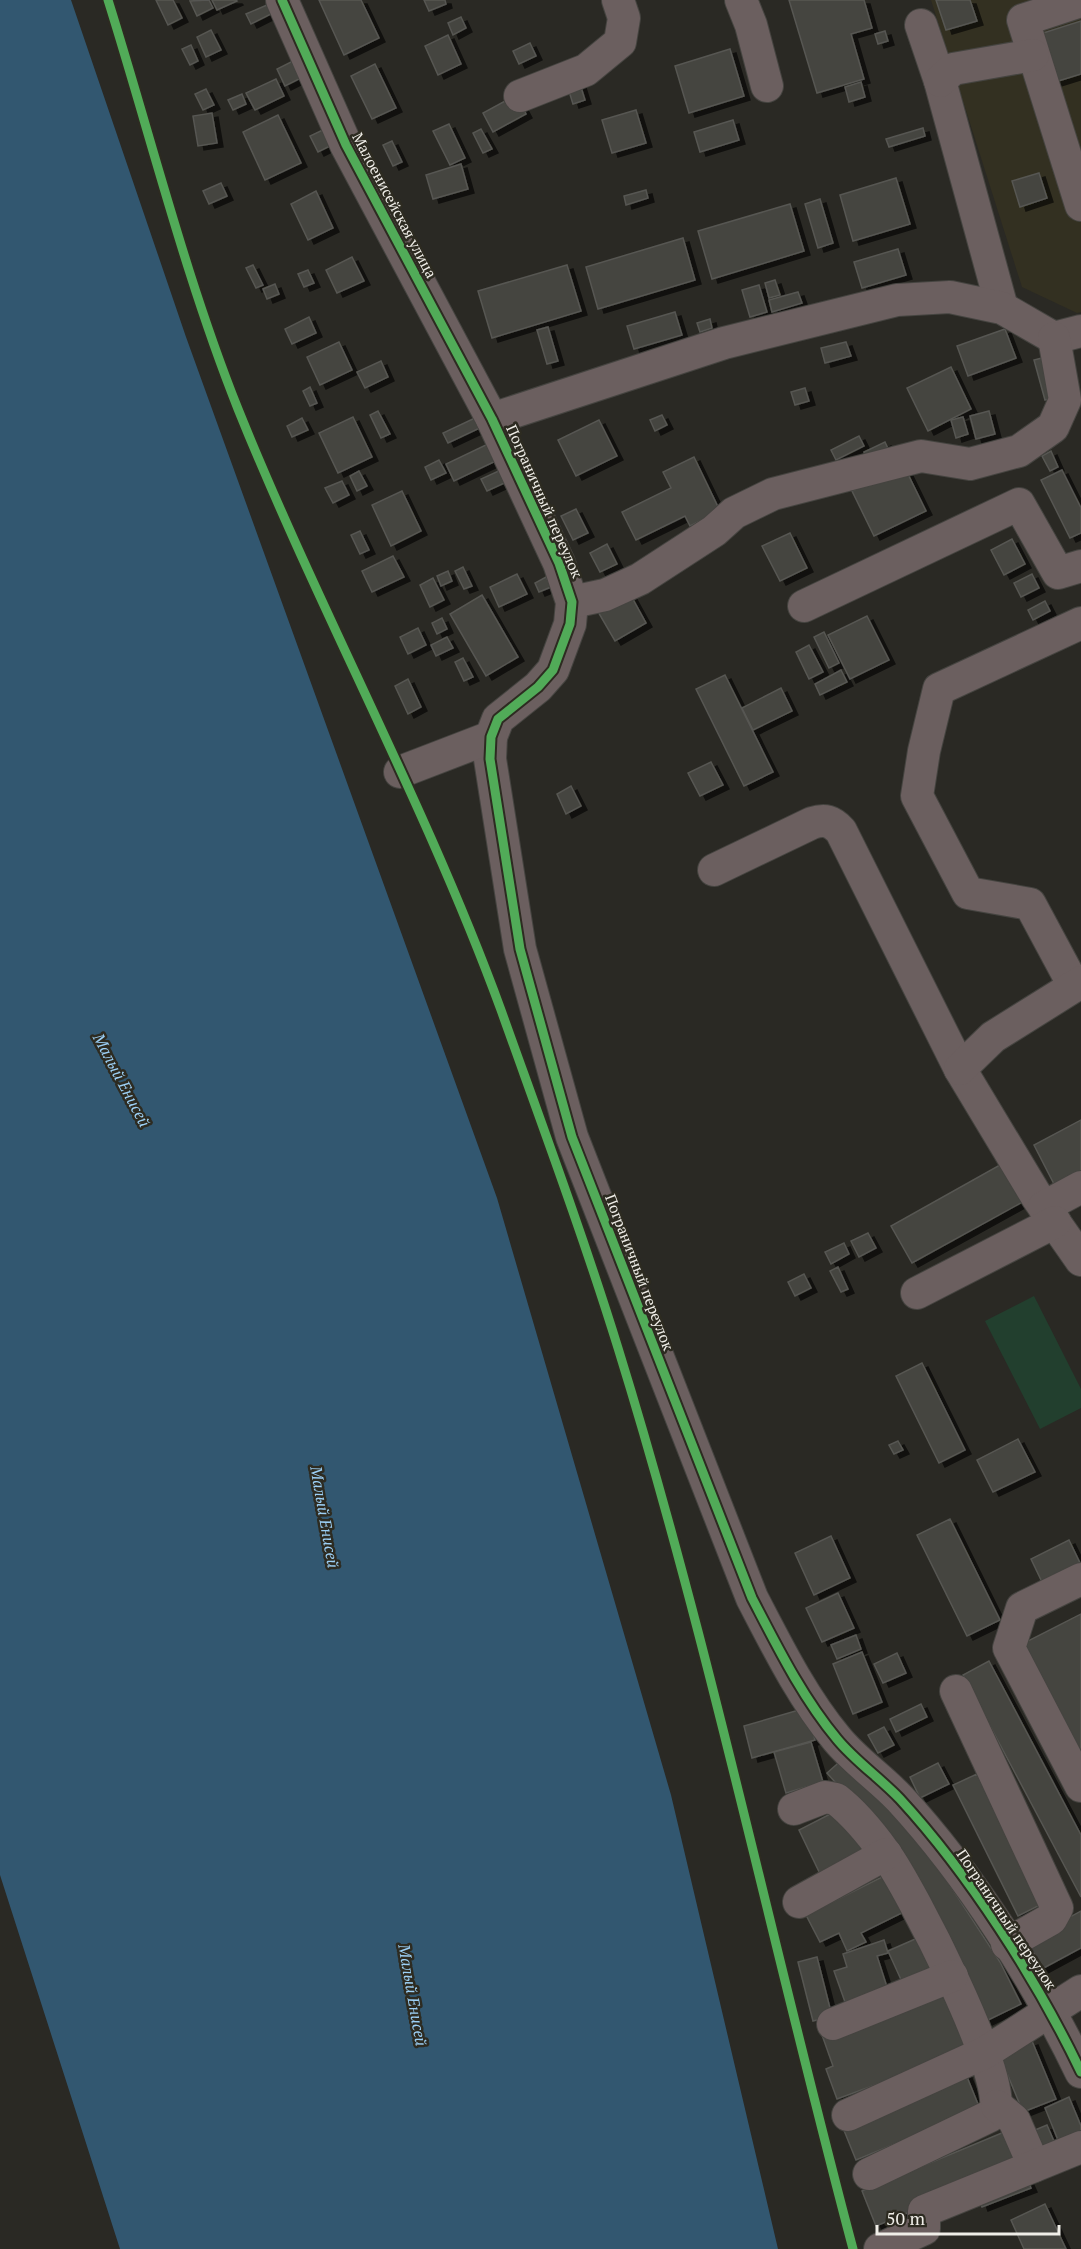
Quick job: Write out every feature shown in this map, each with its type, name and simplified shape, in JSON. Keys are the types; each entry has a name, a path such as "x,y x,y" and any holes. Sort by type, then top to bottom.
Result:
{"street":[{"name":"Малоенисейская улица","path":"282,0 346,145 492,419"},
{"path":"520,96 586,70 620,42 624,18 618,0"},
{"path":"741,0 751,25 767,86"},
{"path":"1081,1 1023,20 1081,205"},
{"path":"921,25 940,81 1002,308"},
{"path":"940,81 953,69 1033,55"},
{"path":"492,419 724,343 897,300 950,297 1002,308 1028,321 1067,335 1065,400 1053,427 1019,451 970,464 921,456 773,494 734,513 714,531 640,579 605,595 572,602"},
{"name":"Пограничный переулок","path":"492,419 559,563 572,602 570,624 553,670 538,687 498,719 490,737 493,781 520,949 572,1137 752,1598 788,1668 837,1739 900,1799 963,1877 1052,2011 1081,2072"},
{"path":"804,606 1019,504 1058,573 1081,566"},
{"path":"960,1069 993,1037 1077,984 1030,904 968,894 917,796 924,752 939,689 1081,623"},
{"path":"400,772 490,737"},
{"path":"714,870 812,823 823,820 834,824 841,831 960,1069 1081,1260"},
{"path":"917,1293 1050,1214 1081,1187"},
{"path":"1081,1579 1022,1608 1009,1648 1081,1786"},
{"path":"956,1691 1057,1908 1051,1919 1007,1944"},
{"path":"794,1809 825,1797 836,1799 886,1854 952,1976 986,2052 997,2106 1014,2120 1034,2166"},
{"path":"799,1902 886,1854"},
{"path":"833,2024 952,1976"},
{"path":"848,2115 986,2052 1081,1991"},
{"path":"869,2174 990,2116 997,2106"},
{"path":"880,2249 924,2229 924,2211 1081,2147"}],"shaded area":[{"path":"931,0 1081,0 1081,312 1077,313 1022,287"}],"green space":[{"path":"1034,1296 1081,1389 1081,1408 1040,1429 985,1321"}],"water":[{"name":"Малый Енисей","path":"0,0 71,0 186,337 497,1198 671,1795 778,2249 120,2249 0,1875"}],"building":[{"path":"156,0 173,0 182,18 168,25"},
{"path":"209,0 213,8 197,16 190,1"},
{"path":"212,0 236,0 237,1 217,10"},
{"path":"319,0 361,0 379,38 344,55"},
{"path":"424,0 445,0 446,4 429,11"},
{"path":"789,0 864,0 872,28 851,34 864,79 817,93"},
{"path":"936,0 970,0 977,21 946,30"},
{"path":"267,5 271,14 251,24 246,14"},
{"path":"461,17 466,28 453,35 448,23"},
{"path":"1081,21 1081,74 1055,82 1040,34"},
{"path":"211,30 221,50 206,57 197,37"},
{"path":"885,31 888,41 878,44 875,34"},
{"path":"448,35 461,64 438,75 425,46"},
{"path":"530,43 536,56 519,64 513,51"},
{"path":"191,45 198,61 190,65 182,49"},
{"path":"730,49 744,96 689,113 675,66"},
{"path":"293,61 301,78 285,86 277,69"},
{"path":"375,64 396,108 372,119 351,76"},
{"path":"276,79 284,96 255,110 246,93"},
{"path":"861,82 865,97 849,102 845,87"},
{"path":"580,84 585,100 573,104 568,88"},
{"path":"206,89 214,105 203,110 195,94"},
{"path":"242,94 246,104 233,110 228,100"},
{"path":"516,95 526,114 493,132 483,113"},
{"path":"636,110 646,143 612,153 602,120"},
{"path":"212,113 217,143 198,146 193,116"},
{"path":"278,115 301,163 265,180 243,132"},
{"path":"733,120 739,140 700,152 694,132"},
{"path":"449,124 465,158 450,165 433,131"},
{"path":"329,127 336,143 318,152 310,136"},
{"path":"923,128 925,136 889,147 886,139"},
{"path":"481,129 492,149 483,153 473,133"},
{"path":"392,141 402,162 393,166 383,145"},
{"path":"461,164 468,189 433,199 426,175"},
{"path":"1039,173 1047,198 1020,207 1012,181"},
{"path":"896,178 910,224 853,241 840,195"},
{"path":"221,183 227,196 209,204 203,191"},
{"path":"646,190 648,198 626,205 624,196"},
{"path":"316,191 333,228 308,240 291,204"},
{"path":"820,199 833,243 818,248 805,204"},
{"path":"790,204 804,251 712,279 698,231"},
{"path":"683,238 695,280 598,309 586,267"},
{"path":"898,249 906,275 862,288 854,262"},
{"path":"352,257 364,281 337,293 326,270"},
{"path":"253,265 263,285 256,288 246,268"},
{"path":"567,265 581,311 492,338 478,291"},
{"path":"308,270 314,283 304,287 298,274"},
{"path":"775,280 780,295 769,298 765,283"},
{"path":"275,284 279,294 267,299 263,289"},
{"path":"759,285 767,312 750,317 742,290"},
{"path":"798,292 802,303 772,312 769,300"},
{"path":"675,312 682,335 634,349 627,326"},
{"path":"309,317 316,333 292,344 285,329"},
{"path":"710,319 712,328 700,332 697,323"},
{"path":"548,327 558,361 547,364 537,330"},
{"path":"1005,329 1016,358 968,376 957,346"},
{"path":"339,342 352,370 320,385 307,357"},
{"path":"846,342 851,356 825,363 821,348"},
{"path":"1046,357 1057,397 1045,400 1034,360"},
{"path":"381,361 388,377 365,388 357,372"},
{"path":"951,367 971,409 928,431 907,388"},
{"path":"310,387 317,403 310,406 303,391"},
{"path":"805,388 809,401 795,405 791,392"},
{"path":"378,411 390,434 381,438 370,415"},
{"path":"989,411 995,434 976,439 970,416"},
{"path":"662,415 667,425 655,431 650,420"},
{"path":"353,417 372,457 338,473 319,433"},
{"path":"477,417 482,427 448,443 443,433"},
{"path":"963,417 968,434 956,438 951,420"},
{"path":"302,418 308,430 292,437 287,426"},
{"path":"599,420 617,456 576,476 558,440"},
{"path":"859,436 864,446 836,460 831,450"},
{"path":"885,442 890,453 870,463 864,452"},
{"path":"490,443 498,460 454,481 446,464"},
{"path":"1051,451 1058,467 1050,471 1042,456"},
{"path":"694,457 720,511 690,526 685,516 636,540 622,512 671,488 663,472"},
{"path":"439,460 446,473 431,480 425,467"},
{"path":"904,466 926,511 874,536 852,491"},
{"path":"503,469 509,481 487,491 481,479"},
{"path":"1062,470 1081,508 1081,533 1070,538 1041,480"},
{"path":"359,471 367,486 357,491 350,476"},
{"path":"342,481 349,495 333,503 325,488"},
{"path":"402,491 421,531 391,546 372,505"},
{"path":"576,509 588,533 573,540 561,516"},
{"path":"360,531 369,550 360,554 351,535"},
{"path":"790,533 807,568 780,581 762,546"},
{"path":"1012,539 1025,564 1004,575 991,550"},
{"path":"607,544 617,564 600,572 590,553"},
{"path":"393,556 404,577 372,592 362,571"},
{"path":"463,567 472,586 464,589 455,571"},
{"path":"448,571 452,581 441,586 437,576"},
{"path":"517,574 527,594 499,607 490,587"},
{"path":"1032,574 1039,588 1021,597 1014,583"},
{"path":"546,577 551,587 539,592 535,583"},
{"path":"433,578 444,600 430,607 420,585"},
{"path":"629,592 646,623 615,641 597,610"},
{"path":"482,595 518,657 486,676 450,614"},
{"path":"1045,601 1050,611 1033,620 1028,610"},
{"path":"867,616 889,660 850,679 828,635"},
{"path":"442,618 447,629 437,634 432,623"},
{"path":"418,628 426,645 408,654 400,637"},
{"path":"824,632 839,663 829,668 814,637"},
{"path":"447,637 453,648 436,656 431,645"},
{"path":"809,645 823,672 809,679 796,652"},
{"path":"463,658 473,677 464,681 455,662"},
{"path":"841,670 847,682 820,695 815,684"},
{"path":"725,675 773,772 744,786 696,689"},
{"path":"408,679 421,707 408,714 395,686"},
{"path":"781,688 792,711 753,730 742,708"},
{"path":"711,762 723,785 700,796 688,773"},
{"path":"571,786 581,806 566,814 557,794"},
{"path":"1081,1120 1081,1172 1055,1186 1034,1145"},
{"path":"1007,1161 1028,1199 912,1263 891,1226"},
{"path":"868,1233 876,1248 859,1257 851,1241"},
{"path":"844,1243 849,1254 831,1264 825,1252"},
{"path":"838,1267 848,1289 841,1292 830,1271"},
{"path":"804,1274 811,1288 795,1296 788,1282"},
{"path":"922,1363 965,1450 939,1463 896,1376"},
{"path":"1018,1439 1035,1472 993,1492 977,1460"},
{"path":"898,1441 903,1450 894,1454 889,1445"},
{"path":"950,1519 1000,1620 967,1636 917,1535"},
{"path":"831,1536 850,1578 814,1595 795,1553"},
{"path":"1069,1540 1080,1563 1042,1582 1031,1559"},
{"path":"838,1593 854,1628 822,1642 806,1608"},
{"path":"1081,1614 1081,1757 1024,1643"},
{"path":"856,1635 861,1649 837,1659 831,1645"},
{"path":"862,1652 882,1702 853,1714 833,1664"},
{"path":"897,1653 906,1673 883,1683 874,1664"},
{"path":"989,1661 1081,1835 1081,1897 963,1675"},
{"path":"921,1704 927,1717 896,1732 890,1719"},
{"path":"806,1708 815,1740 752,1758 744,1726"},
{"path":"884,1727 894,1745 878,1753 868,1735"},
{"path":"811,1742 823,1782 786,1793 774,1752"},
{"path":"844,1758 903,1813 1000,1962 1021,2004 984,2022 881,1834 827,1773"},
{"path":"938,1763 949,1784 920,1798 910,1777"},
{"path":"977,1774 1042,1904 1018,1916 953,1785"},
{"path":"838,1810 870,1856 823,1880 799,1830"},
{"path":"890,1873 908,1910 861,1933 866,1942 847,1951 839,1933 820,1942 806,1915"},
{"path":"1081,1911 1081,1948 1040,1970 1024,1942"},
{"path":"922,1936 936,1970 903,1984 888,1951"},
{"path":"884,1940 888,1953 877,1956 887,1987 845,2002 834,1971 847,1967 843,1954"},
{"path":"817,1957 832,2016 813,2021 798,1962"},
{"path":"949,1988 973,2049 837,2099 826,2069 833,2066 822,2035"},
{"path":"1032,2041 1056,2099 1023,2112 999,2054"},
{"path":"965,2072 980,2109 856,2160 841,2123"},
{"path":"1069,2097 1081,2126 1081,2136 1060,2145 1045,2108"},
{"path":"1047,2125 1057,2148 1038,2156 1028,2133"},
{"path":"1009,2130 1023,2165 876,2226 862,2191"},
{"path":"1026,2177 1031,2188 982,2207 978,2196"},
{"path":"1045,2204 1066,2249 1024,2249 1011,2220"}],"cycle path":[{"path":"108,0 201,308 238,409 303,560 440,858 472,934 591,1263 651,1460 712,1684 853,2249"},
{"path":"282,0 346,145 492,419 559,563 572,602 570,624 553,670 538,687 498,719 491,737 490,759 520,949 572,1137 752,1598 781,1653 801,1689 824,1723 852,1755 900,1799 926,1828 976,1894 1023,1965 1081,2072"}]}
